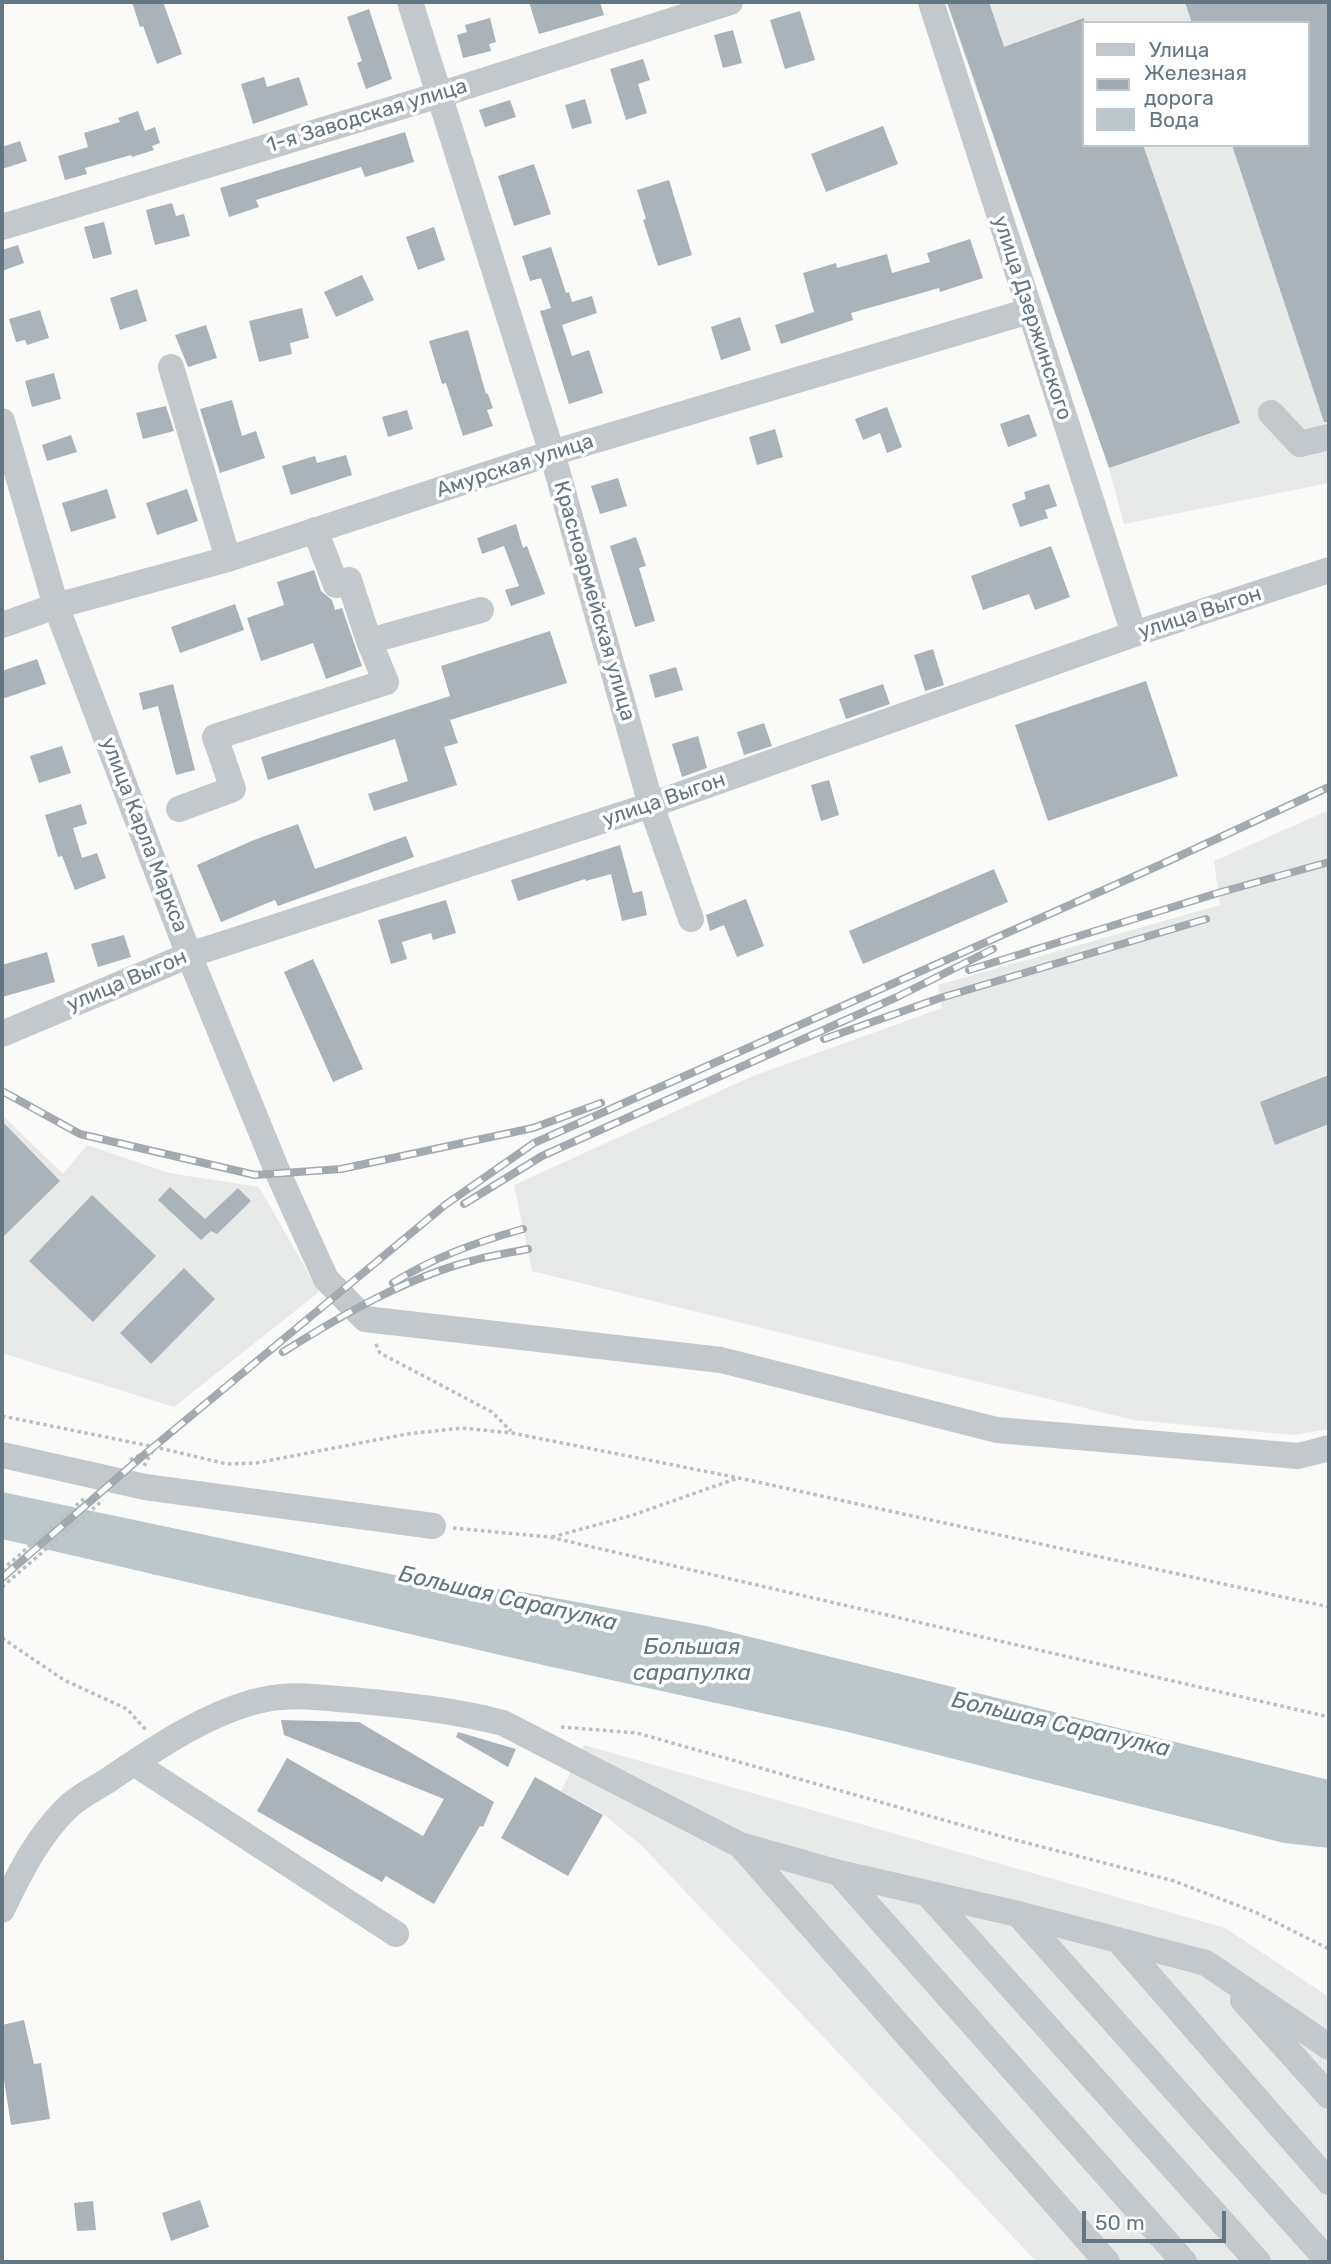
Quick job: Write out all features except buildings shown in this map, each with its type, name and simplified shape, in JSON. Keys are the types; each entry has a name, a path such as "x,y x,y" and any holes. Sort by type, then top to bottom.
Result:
{"street":[{"name":"Красноармейская улица","path":"410,2 552,453 651,806 691,919"},
{"name":"1-я Заводская улица","path":"2,227 439,95 730,2"},
{"name":"улица Дзержинского","path":"931,2 1134,634"},
{"name":"Амурская улица","path":"2,625 56,606 228,559 552,453 1029,311"},
{"path":"171,367 228,559"},
{"path":"1271,413 1300,444 1329,437"},
{"name":"улица Карла Маркса","path":"2,421 56,606 189,955 278,1173 326,1279 365,1319"},
{"path":"179,809 233,789 215,737 386,682 349,580 336,585 315,530"},
{"name":"улица Выгон","path":"2,1034 189,955 651,806 1134,634 1329,570"},
{"path":"369,641 481,610"},
{"path":"365,1319 721,1360 997,1430 1298,1456 1329,1448"},
{"path":"2,1455 145,1487 433,1526"},
{"path":"2,1910 20,1871 68,1807 161,1747 238,1707 255,1701 289,1696 439,1710 503,1723 740,1845 839,1873 1018,1914 1214,1967 1329,2047"},
{"path":"134,1763 396,1934"},
{"path":"740,1845 1107,2262"},
{"path":"839,1873 1184,2262"},
{"path":"927,1893 1258,2262"},
{"path":"1018,1914 1329,2262"},
{"path":"1118,1940 1329,2182"},
{"path":"1214,1967 1329,2096"}],"path":[{"path":"365,1319 380,1353 492,1412 512,1433"},
{"path":"2,1416 228,1464 256,1462 407,1434 462,1428 512,1433 739,1478 1329,1607"},
{"path":"125,1464 135,1455 155,1447"},
{"path":"136,1472 147,1463 155,1447"},
{"path":"550,1537 633,1515 739,1478"},
{"path":"2,1570 94,1490"},
{"path":"2,1587 105,1499"},
{"path":"433,1526 550,1537 1329,1717"},
{"path":"2,1638 64,1680 127,1709 161,1747"},
{"path":"555,1726 636,1733 1000,1836 1174,1881 1255,1912 1329,1949"}],"shaded area":[{"path":"946,2 1329,2 1329,483 1124,524 1109,468"},
{"path":"1329,810 1329,1429 1293,1435 1133,1420 532,1271 514,1185 753,1076 942,1008 938,985 1220,905 1214,861"},
{"path":"2,1115 63,1174 87,1145 169,1173 259,1187 319,1292 174,1407 2,1353"},
{"path":"584,1745 1225,1928 1329,1997 1329,2262 1037,2262 642,1846 603,1814 561,1791"}],"water":[{"name":"Большая сарапулка","path":"2,1492 409,1578 528,1593 706,1626 1329,1780 1329,1848 1284,1843 848,1732 543,1665 2,1539"}],"railway":[{"path":"2,1578 139,1459 445,1205 534,1143 1329,787"},
{"path":"969,970 1218,893 1329,862"},
{"path":"824,1039 940,998 1206,919"},
{"path":"464,1204 542,1156 897,997 993,949"},
{"path":"2,1091 80,1134 255,1175 341,1169 533,1128 601,1103"},
{"path":"393,1283 456,1251 523,1229"},
{"path":"283,1352 352,1311 425,1276 481,1258 528,1249"}],"water label":[{"name":"Большая Сарапулка","path":"508,1599"},
{"name":"Большая Сарапулка","path":"1061,1725"}]}
